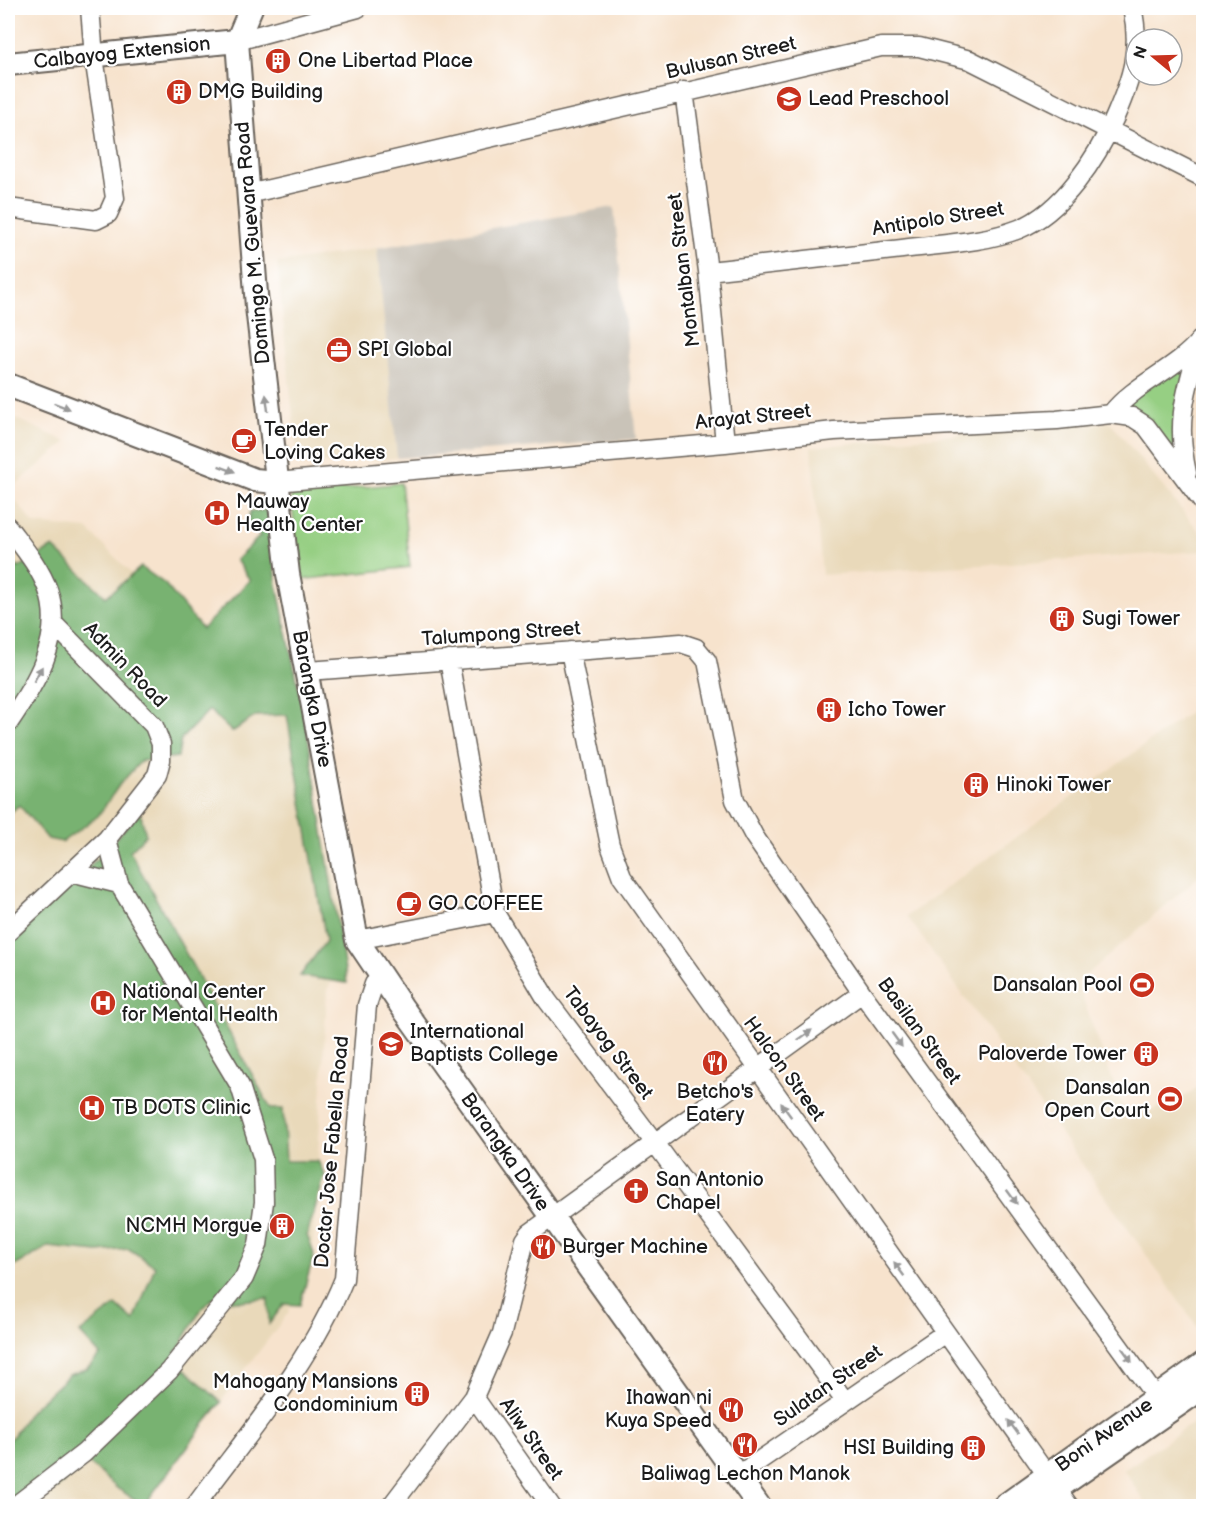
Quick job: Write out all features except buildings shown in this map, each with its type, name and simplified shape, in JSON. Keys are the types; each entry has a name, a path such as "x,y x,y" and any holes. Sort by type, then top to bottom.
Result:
{"main road":[{"name":"Domingo M. Guevara Road","path":"251,8 237,41 257,307 276,482"},
{"name":"Calbayog Extension","path":"8,64 237,41"},
{"path":"8,385 255,480 276,482"},
{"name":"Barangka Drive","path":"276,482 285,558 357,940 759,1506"},
{"name":"Boni Avenue","path":"1032,1506 1058,1490 1162,1405 1203,1363"},
{"name":"Boni Avenue","path":"1162,1405 1203,1387"},
{"name":"Boni Avenue","path":"1004,1506 1058,1490"}],"street":[{"path":"8,208 96,220 108,214 115,198 93,57 90,8"},
{"path":"237,41 358,8"},
{"name":"Antipolo Street","path":"708,272 963,242 1019,229 1062,200 1109,129 1131,80 1136,51 1132,8"},
{"name":"Bulusan Street","path":"248,194 881,47 919,47 970,60 1203,178"},
{"name":"Montalban Street","path":"684,91 708,272 725,443"},
{"path":"1202,338 1124,397 1111,414 1132,417 1146,426 1189,481 1203,504"},
{"path":"1189,481 1180,442 1182,413 1202,338"},
{"name":"Arayat Street","path":"276,482 725,443 834,431 1057,420 1111,414"},
{"path":"8,528 26,550 49,590 53,623 46,660 8,724"},
{"name":"Admin Road","path":"8,932 107,839 157,775 161,760 161,744 154,726 53,623"},
{"name":"Talumpong Street","path":"308,671 681,643 696,648"},
{"name":"Basilan Street","path":"696,648 706,661 735,800 754,836 862,993 1162,1405"},
{"name":"Halcon Street","path":"570,651 610,845 622,877 1058,1490"},
{"name":"Tabayog Street","path":"448,660 495,913 547,1000 844,1401"},
{"path":"15,1506 84,1453 169,1371 244,1278 258,1245 264,1202 263,1159 240,1086 119,884 107,839"},
{"path":"71,872 119,884"},
{"path":"357,940 495,913"},
{"name":"Doctor Jose Fabella Road","path":"195,1506 312,1346 329,1317 344,1279 367,1005 374,984 382,976"},
{"path":"392,1506 474,1397 502,1333 525,1240 551,1216 758,1070 862,993"},
{"name":"Sulatan Street","path":"737,1476 945,1333"},
{"name":"Aliw Street","path":"474,1397 551,1506"}],"shaded area":[{"path":"614,207 636,439 397,458 377,248"},
{"name":"SPI Global","path":"377,248 397,458 298,465 277,263"},
{"path":"8,415 67,442 8,491"},
{"path":"1110,422 1203,536 1203,551 822,575 811,447"},
{"name":"National Center for Mental Health","path":"8,491 34,524 87,529 240,683 300,724 350,947 327,990 313,1250 288,1313 142,1506 8,1506"},
{"path":"1203,703 1203,873 1077,983 1127,1120 1186,1096 1203,1083 1203,1335 907,916"},
{"path":"1203,1416 1203,1506 1147,1506 1124,1470"}],"green space":[{"path":"1188,360 1174,460 1113,410"},
{"path":"401,483 410,567 300,580 291,495"},
{"path":"269,510 277,585 305,718 347,983 300,976 326,941 287,715 256,716 232,732 209,710 181,739 178,757 141,761 120,784 98,816 62,842 48,839 19,805 8,815 8,555 18,568 53,547 106,597 141,567 165,584 202,629 250,580 236,560 260,536 248,521 250,511"},
{"path":"140,812 146,835 130,851 271,1109 283,1109 286,1161 318,1161 325,1175 307,1235 314,1254 300,1305 284,1304 269,1324 268,1298 241,1301 212,1299 202,1308 173,1358 221,1402 144,1505 118,1489 89,1463 33,1506 8,1506 8,1440 14,1435 28,1413 69,1375 87,1369 100,1355 80,1333 116,1305 134,1321 155,1266 129,1249 98,1252 48,1247 8,1270 8,941 97,859"}],"place":[{"name":"One Libertad Place","path":"278,61"},
{"name":"DMG Building","path":"179,92"},
{"name":"Lead Preschool","path":"789,99"},
{"name":"SPI Global","path":"339,350"},
{"name":"Tender Loving Cakes","path":"244,441"},
{"name":"Mauway Health Center","path":"217,513"},
{"name":"Sugi Tower","path":"1062,619"},
{"name":"Icho Tower","path":"829,710"},
{"name":"Hinoki Tower","path":"976,785"},
{"name":"GO COFFEE","path":"409,904"},
{"name":"Dansalan Pool","path":"1142,985"},
{"name":"National Center for Mental Health","path":"103,1003"},
{"name":"International Baptists College","path":"391,1044"},
{"name":"Paloverde Tower","path":"1146,1054"},
{"name":"Betcho's Eatery","path":"715,1063"},
{"name":"Dansalan Open Court","path":"1170,1099"},
{"name":"TB DOTS Clinic","path":"92,1108"},
{"name":"San Antonio Chapel","path":"636,1191"},
{"name":"NCMH Morgue","path":"282,1226"},
{"name":"Burger Machine","path":"543,1247"},
{"name":"Mahogany Mansions Condominium","path":"417,1394"},
{"name":"Ihawan ni Kuya Speed","path":"731,1410"},
{"name":"Baliwag Lechon Manok","path":"745,1445"},
{"name":"HSI Building","path":"973,1448"}]}
